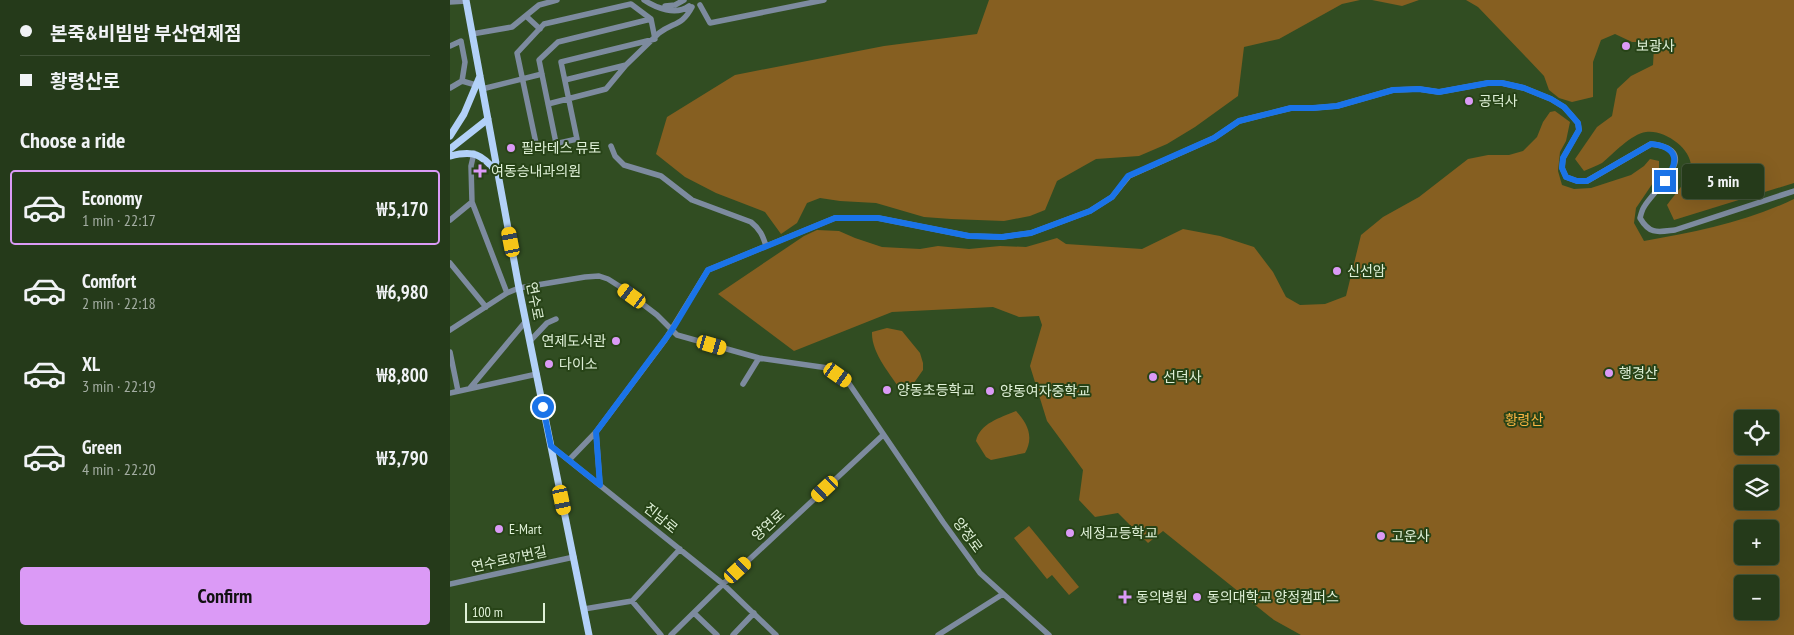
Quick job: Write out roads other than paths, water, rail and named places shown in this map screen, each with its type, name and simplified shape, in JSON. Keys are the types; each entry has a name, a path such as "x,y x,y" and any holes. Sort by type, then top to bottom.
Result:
{"main road":[{"path":"450,136 479,87 480,76 466,0"},
{"name":"연수로","path":"479,87 488,119 526,321 589,635"},
{"path":"450,150 488,119"},
{"path":"450,156 474,153 488,162 498,173"}],"street":[{"path":"450,2 466,0"},
{"path":"472,34 512,27 539,5 556,0"},
{"path":"644,0 658,7 676,11 681,11 701,2 710,23 824,0"},
{"path":"658,7 675,5 684,0 691,7"},
{"path":"632,2 651,19 655,38 561,62 577,139 537,148 517,54 544,24 632,2"},
{"path":"548,104 606,89 626,65 666,28 678,25 686,17 691,7"},
{"path":"526,16 540,29"},
{"path":"556,144 539,60 558,42 651,19"},
{"path":"450,46 461,41 465,62 462,81"},
{"path":"565,80 626,65"},
{"path":"450,88 462,81 479,87 542,74"},
{"path":"569,460 596,432 672,330 708,270 835,218 878,218 969,236 1002,237 1031,233 1090,211 1112,197 1128,176 1214,138 1239,121 1291,108 1337,106 1393,90 1419,89 1439,92 1488,83 1502,83 1524,88 1551,99 1564,107 1578,123 1579,130 1563,158 1562,168 1566,177 1577,181 1587,181 1651,144 1662,145 1671,150 1675,158 1673,170 1644,207 1640,218 1646,228 1656,232 1675,230 1794,191"},
{"path":"611,146 616,156 624,165 661,176 692,200 751,222 762,233 766,246"},
{"path":"474,153 472,202 507,293"},
{"path":"450,220 472,202"},
{"path":"450,263 486,307"},
{"path":"450,330 507,293 520,288 598,276 608,279 619,286 672,330"},
{"path":"530,341 547,322 556,319"},
{"path":"470,388 526,321"},
{"name":"양정로","path":"672,330 678,334 759,358 828,368 848,382 980,573 1049,635"},
{"path":"450,352 458,391"},
{"path":"743,384 759,358"},
{"path":"450,393 537,374"},
{"path":"596,432 600,485"},
{"name":"양연로","path":"672,635 723,584 883,435"},
{"name":"진남로","path":"551,446 723,584 776,635"},
{"path":"584,609 632,601 680,549"},
{"name":"연수로87번길","path":"450,584 574,557"},
{"path":"938,635 1003,594"},
{"path":"632,601 661,635"},
{"path":"694,612 717,635"},
{"path":"733,635 754,613"}],"place":[{"name":"보광사","path":"1626,46"},
{"name":"공덕사","path":"1469,101"},
{"name":"필라테스 뮤토","path":"511,148"},
{"name":"여동승내과의원","path":"480,171"},
{"name":"신선암","path":"1337,271"},
{"name":"연제도서관","path":"616,341"},
{"name":"다이소","path":"549,364"},
{"name":"행경산","path":"1609,373"},
{"name":"선덕사","path":"1153,377"},
{"name":"양동초등학교","path":"887,390"},
{"name":"양동여자중학교","path":"990,391"},
{"name":"E-Mart","path":"499,529"},
{"name":"세정고등학교","path":"1070,533"},
{"name":"고운사","path":"1381,536"},
{"name":"동의병원","path":"1125,597"},
{"name":"동의대학교 양정캠퍼스","path":"1197,597"}],"park label":[{"name":"황령산","path":"1524,420"}]}
